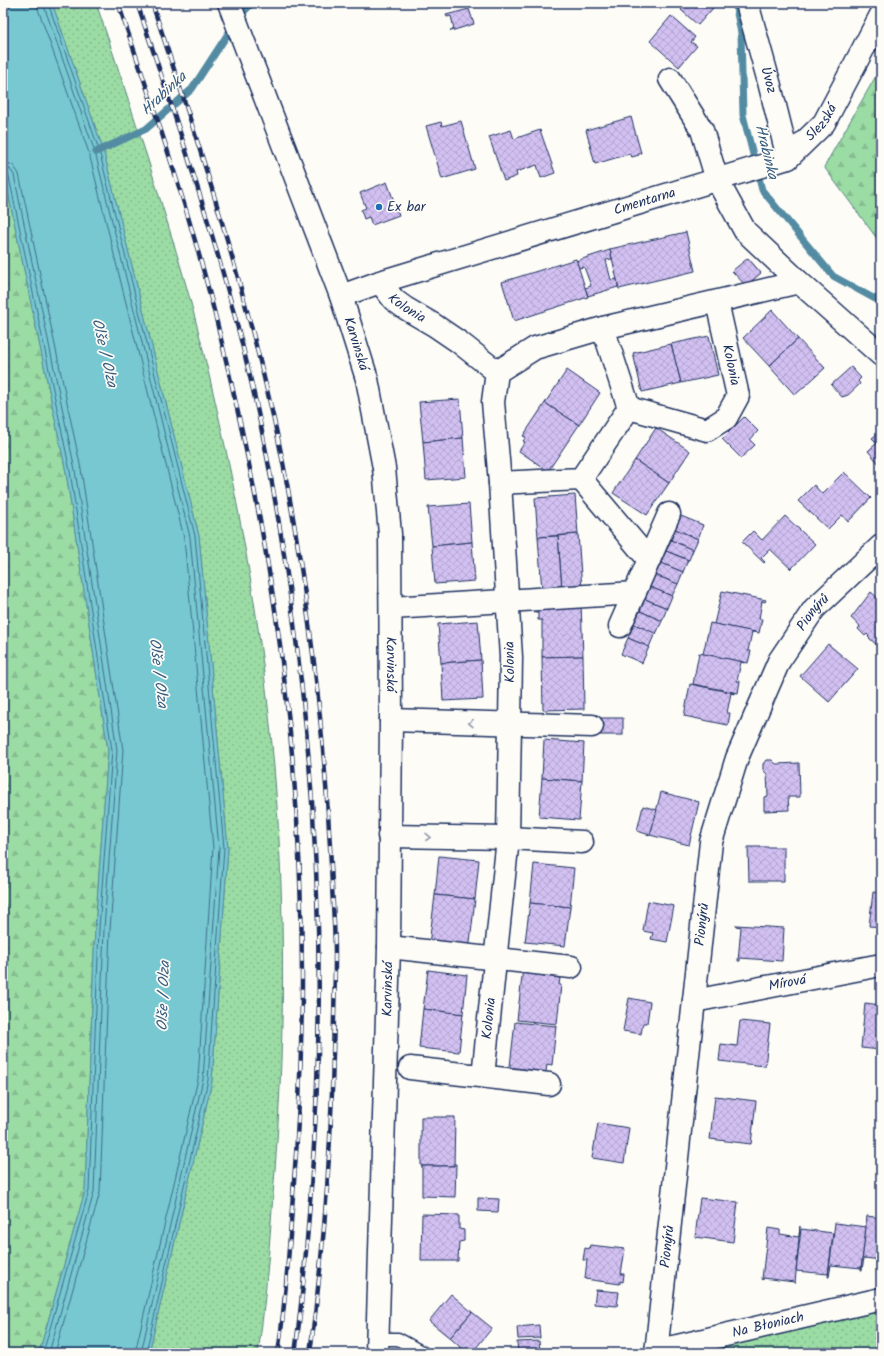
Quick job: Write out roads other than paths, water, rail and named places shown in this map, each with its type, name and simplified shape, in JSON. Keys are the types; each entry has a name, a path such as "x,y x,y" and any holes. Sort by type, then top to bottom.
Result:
{"street":[{"name":"Karvinská","path":"229,3 341,296 367,378 384,468 390,534 391,608 389,947 377,1346"},
{"name":"Úvoz","path":"747,3 769,82 779,161"},
{"name":"Slezská","path":"723,178 779,161 824,123 881,15"},
{"path":"670,79 702,130 745,231 799,282 881,355"},
{"name":"Cmentarna","path":"341,296 380,282 723,178"},
{"name":"Kolonia","path":"380,282 394,300 459,342 497,372 493,402 500,483 511,658 508,838 483,1076"},
{"path":"497,372 535,348 603,328 799,282"},
{"name":"Kolonia","path":"629,408 707,430 726,418 738,396 717,302"},
{"path":"581,479 629,408 603,328"},
{"path":"500,483 581,479"},
{"path":"581,479 649,560"},
{"path":"620,626 670,514"},
{"name":"Pionýrů","path":"656,1352 711,842 737,758 779,661 814,609 881,546"},
{"path":"391,608 635,593"},
{"path":"390,720 592,726"},
{"path":"389,836 508,838 582,842"},
{"path":"389,947 495,960 571,967"},
{"name":"Mírová","path":"694,1001 881,965"},
{"path":"410,1068 549,1084"},
{"name":"Na Błoniach","path":"656,1352 881,1299"}],"lane":[{"path":"377,1346 398,1339 423,1353"}],"water":[{"name":"Olše / Olza","path":"3,3 52,3 103,149 199,536 228,848 212,1081 149,1353 39,1353 85,1191 95,929 108,750 66,472 3,168"}],"waterway":[{"name":"Hrabinka","path":"239,17 252,3"},
{"name":"Hrabinka","path":"735,3 741,33 743,115 762,190 833,276 875,299 881,299"},
{"name":"Hrabinka","path":"96,152 146,129 192,89 233,26"}],"railway":[{"path":"118,3 187,212 221,339 258,508 279,635 291,742 296,807 300,871 302,1001 297,1130 287,1274 278,1353"},
{"path":"137,3 204,208 228,290 248,368 264,441 277,514 289,587 303,694 314,835 318,906 319,976 316,1117 303,1292 295,1353"},
{"path":"152,3 218,210 248,314 274,420 294,522 306,598 317,689 324,754 335,945 335,971 332,1092 327,1190 318,1288 310,1353"}],"place":[{"name":"Ex bar","path":"379,207"}]}
